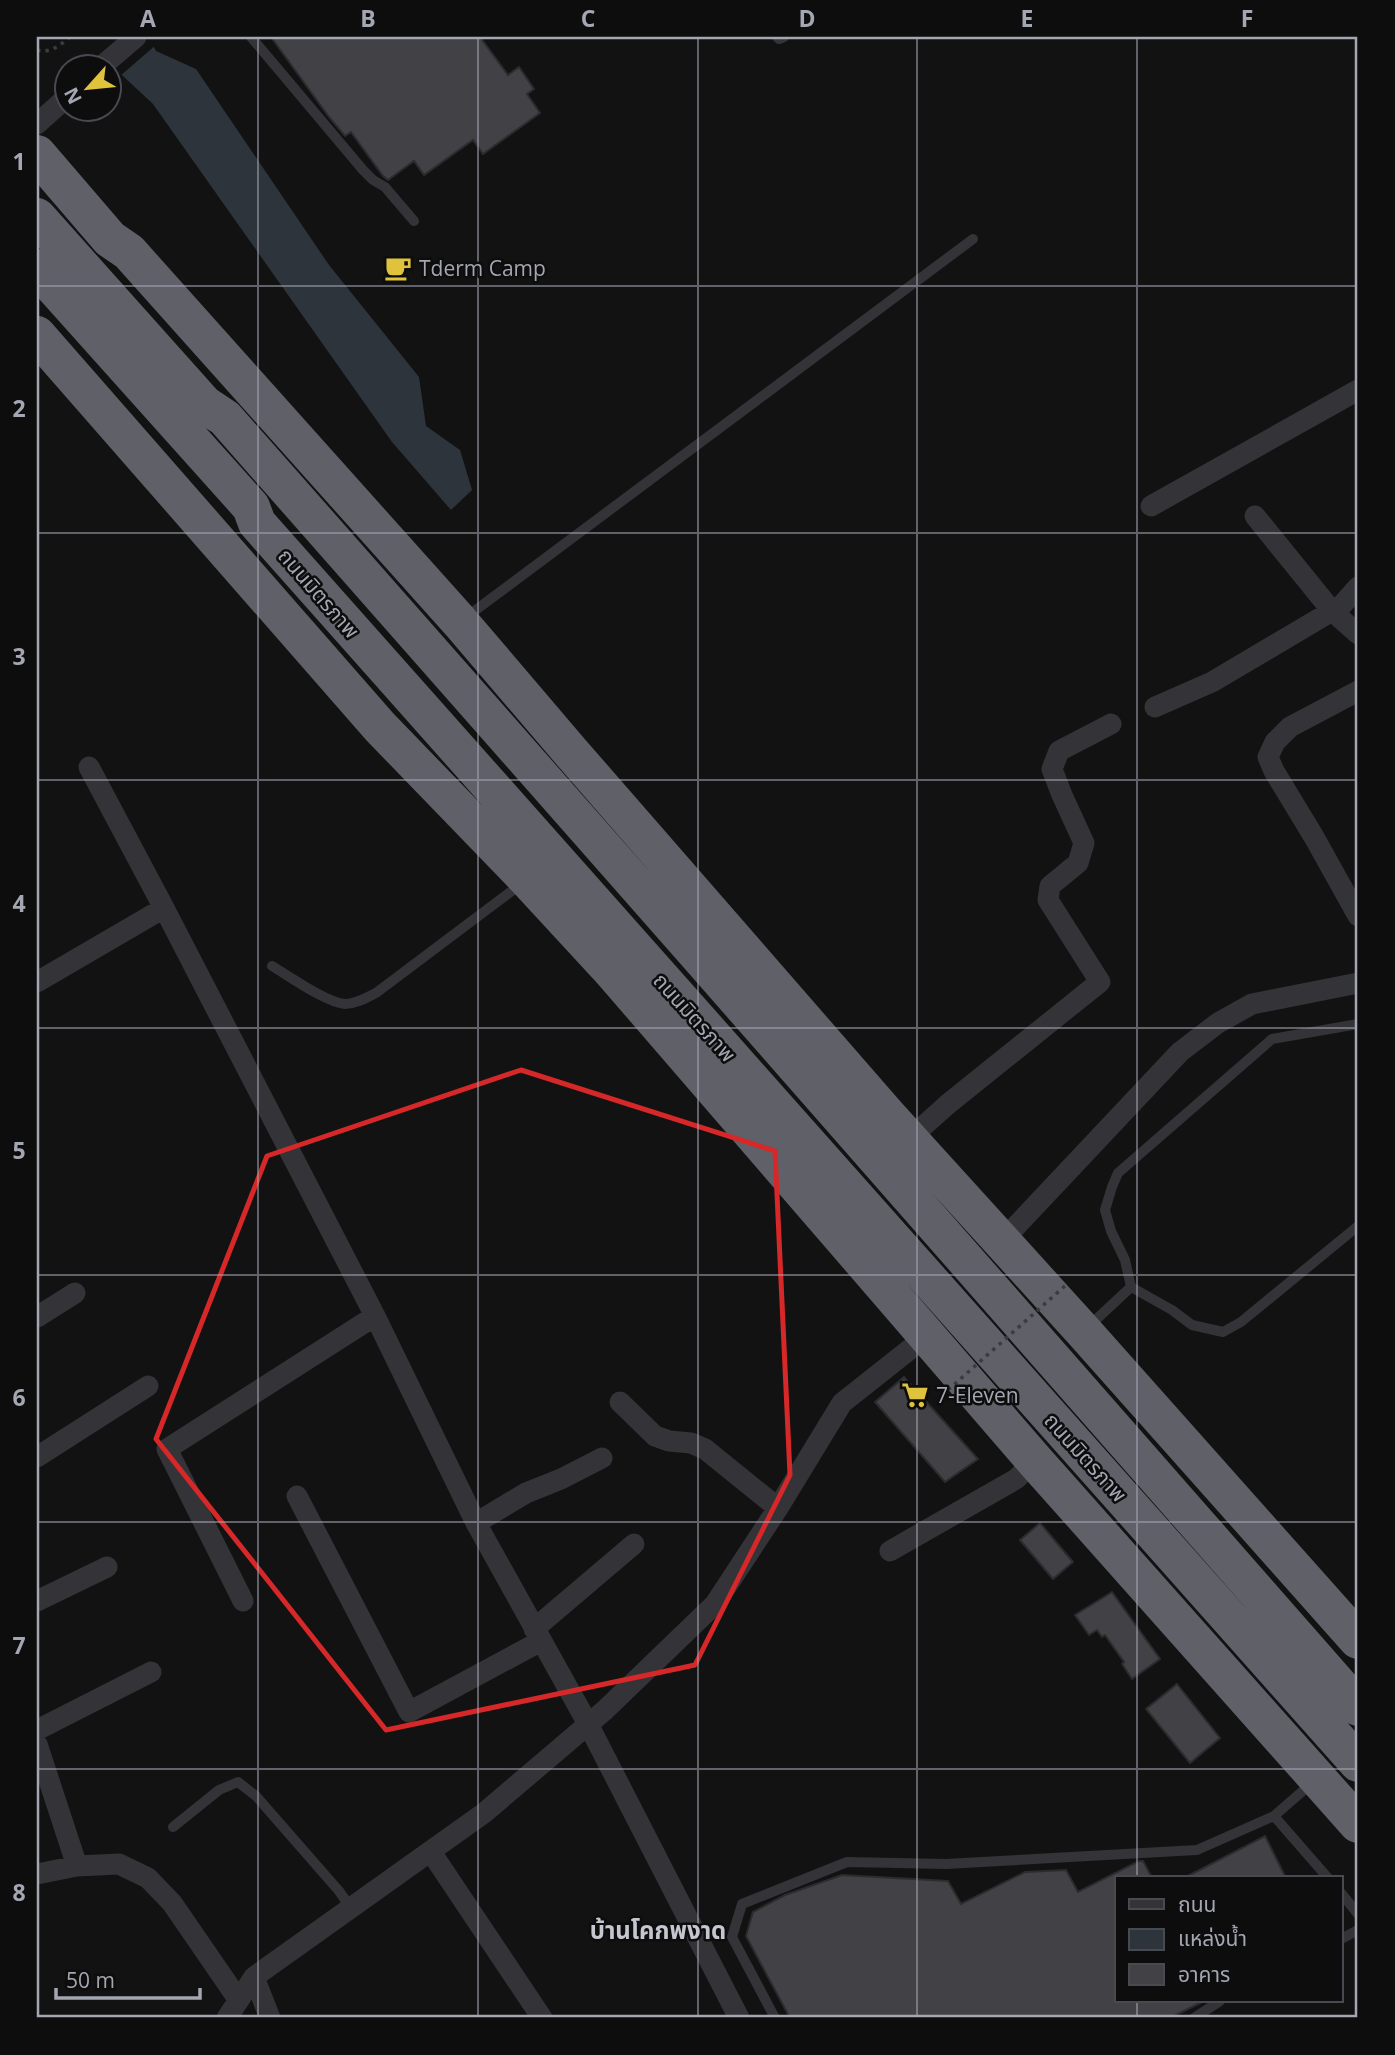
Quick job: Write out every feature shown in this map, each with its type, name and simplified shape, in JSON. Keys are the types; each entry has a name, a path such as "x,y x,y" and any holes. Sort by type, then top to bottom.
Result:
{"highway":[{"path":"37,154 110,239 129,252 460,622 909,1139 1358,1640"},
{"name":"ถนนมิตรภาพ","path":"37,217 204,404 225,418 1358,1707"},
{"path":"110,239 118,261 216,393 225,418"},
{"name":"ถนนมิตรภาพ","path":"37,268 251,507 257,523 1358,1763"},
{"path":"37,312 237,517 257,523"},
{"name":"ถนนมิตรภาพ","path":"37,335 380,727 527,879 666,1032 1035,1461 1358,1824"},
{"path":"734,995 867,1091"},
{"path":"700,1023 788,1174"}],"street":[{"path":"118,52 136,37"},
{"path":"37,124 52,111"},
{"path":"1150,506 1358,390"},
{"path":"1255,516 1332,611 1358,634"},
{"path":"1155,707 1212,681 1332,611 1342,605 1358,587"},
{"path":"1358,691 1290,727 1275,742 1268,757 1273,771 1358,916"},
{"path":"909,1139 948,1104 1100,982 1048,901 1050,886 1078,863 1084,843 1052,769 1059,751 1111,724"},
{"path":"89,768 375,1316 476,1523 588,1724 739,2018"},
{"path":"37,982 164,908"},
{"path":"1001,1242 1180,1052 1218,1023 1252,1004 1358,982"},
{"path":"37,1317 75,1293"},
{"path":"243,1601 167,1449 375,1316"},
{"path":"227,2018 254,1977 484,1813 588,1724 715,1604 842,1403 914,1346"},
{"path":"37,1457 148,1386"},
{"path":"620,1402 655,1436 669,1441 691,1443 705,1449 778,1508"},
{"path":"476,1523 526,1493 602,1458"},
{"path":"890,1551 1016,1479 1035,1461"},
{"path":"297,1496 409,1712 537,1635 634,1544"},
{"path":"37,1601 107,1567"},
{"path":"37,1730 151,1672"},
{"path":"37,1744 77,1866"},
{"path":"430,1852 542,2018"},
{"path":"37,1874 77,1866 119,1864 148,1878 172,1903 238,1999"},
{"path":"254,1977 270,2018"}],"lane":[{"path":"251,37 363,170 385,187 414,221"},
{"path":"776,37 784,37"},
{"path":"460,622 973,239"},
{"path":"272,966 335,1002 348,1004 363,1000 527,879"},
{"path":"1358,1024 1272,1039 1118,1173 1105,1210 1111,1231 1125,1260 1131,1287 1172,1310 1192,1325 1223,1332 1241,1322 1358,1226"},
{"path":"1084,1332 1131,1287"},
{"path":"775,2018 733,1937 742,1904 847,1863 946,1864 1196,1850 1274,1815 1318,1779"},
{"path":"173,1827 219,1790 238,1782 256,1796 351,1908"},
{"path":"1274,1815 1326,1876"},
{"path":"1342,1895 1358,1914"},
{"path":"1342,1938 1358,1930"},
{"path":"1194,2018 1218,2002"}],"path":[{"path":"37,50 57,48 70,37"},
{"path":"948,1390 1066,1285"}],"highlighted area":[{"path":"521,1070 775,1151 790,1475 695,1665 386,1730 156,1439 267,1156"}],"water":[{"path":"81,37 149,37 156,51 196,69 329,265 419,377 426,426 460,450 472,490 451,510 392,442 153,104 122,75 122,52 97,52"}],"pier":[{"path":"78,37 153,37 157,44 122,74 122,52 93,52"}],"building":[{"path":"271,37 480,37 508,75 519,67 534,89 527,94 540,113 483,154 473,140 424,175 414,161 388,180 351,132 345,136 329,117"},
{"path":"904,1377 978,1459 945,1482 875,1402"},
{"path":"1040,1523 1073,1562 1053,1579 1020,1540"},
{"path":"1112,1592 1160,1659 1132,1679 1105,1635 1102,1637 1097,1630 1089,1635 1075,1615"},
{"path":"1177,1684 1220,1738 1190,1763 1146,1709"},
{"path":"1265,1836 1285,1876 1188,1876"},
{"path":"1143,1861 1151,1876 1115,1876 1115,2002 1202,2002 1170,2018 790,2018 746,1936 753,1912 785,1895 842,1875 948,1881 961,1904 1025,1872 1066,1870 1078,1892"}],"place":[{"name":"Tderm Camp","path":"398,268"},
{"name":"7-Eleven","path":"915,1395"}],"district":[{"name":"บ้านโคกพงาด","path":"658,1929"}]}
